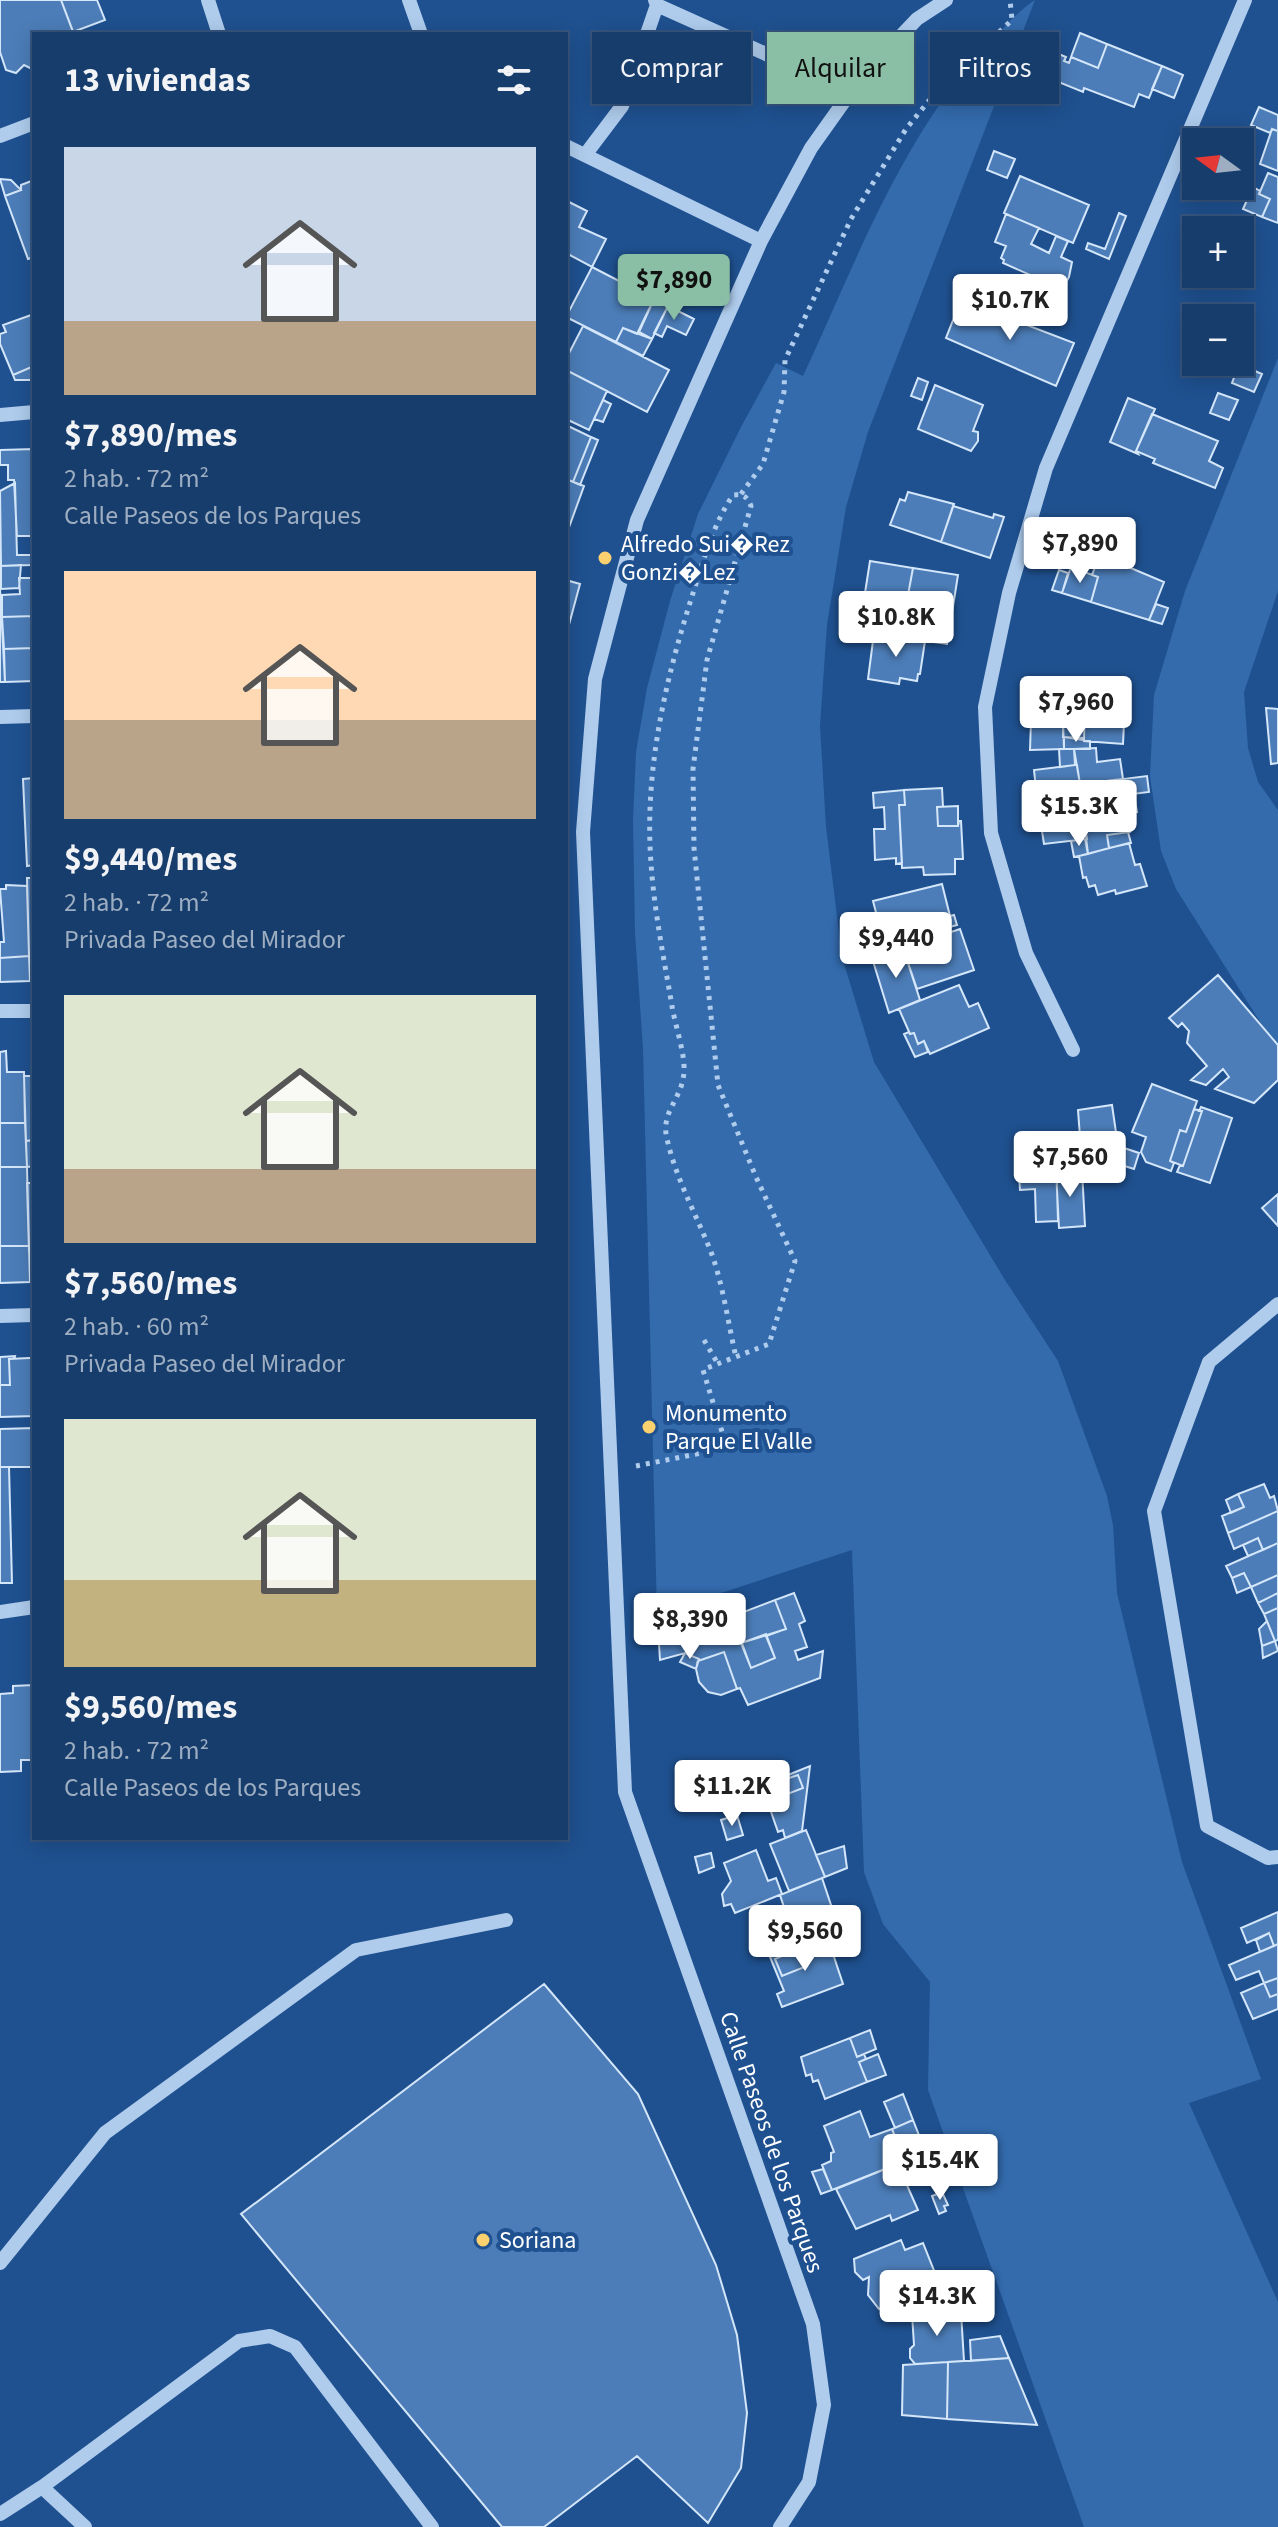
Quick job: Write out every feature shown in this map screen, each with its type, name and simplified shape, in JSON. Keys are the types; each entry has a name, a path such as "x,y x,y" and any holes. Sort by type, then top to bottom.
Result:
{"street":[{"path":"208,0 218,32"},
{"path":"409,0 420,32"},
{"name":"Calle Paseos de los Parques","path":"780,2527 809,2482 824,2405 813,2324 625,1792 583,832 595,679 637,520 761,241 811,148 860,79 917,19 946,0"},
{"path":"1073,1050 1026,953 991,833 985,707 1009,593 1046,468 1245,0"},
{"path":"585,155 622,106 656,2 767,54"},
{"path":"0,136 32,124"},
{"path":"568,147 761,241"},
{"path":"0,415 32,412"},
{"path":"0,717 32,716"},
{"path":"0,1011 32,1011"},
{"path":"1278,1304 1209,1362 1154,1511 1207,1826 1268,1858 1278,1857"},
{"path":"0,1316 32,1315"},
{"path":"0,1612 32,1607"},
{"path":"0,2263 105,2133 356,1950 506,1920"},
{"path":"0,2514 42,2487 239,2341 270,2336 295,2347 432,2527"},
{"path":"42,2487 85,2527"}],"path":[{"path":"741,494 763,464 784,392 785,360 851,219 906,129 940,87 1012,20 1010,0"},
{"path":"612,1471 727,1448 703,1370 718,1364 736,1357 769,1344 795,1261 718,1085 694,848 693,769 707,660 751,506 748,498 741,494 733,495 725,507 702,565 673,655 658,728 652,786 650,862 684,1071 677,1098 664,1120 666,1138 679,1181 712,1255 736,1357"},
{"path":"704,1340 718,1364"}],"shaded area":[{"path":"1035,0 1023,32 1001,32 1012,20"},
{"path":"940,104 995,104 868,432 846,507 827,625 820,726 826,827 842,957 874,1062 1005,1280 1058,1361 1107,1496 1113,1525 1117,1593 1182,1862 1261,2079 1189,2103 1278,2302 1278,2527 1084,2527 928,2090 930,1982 883,1924 864,1872 852,1550 657,1614 643,1048 635,933 633,820 636,752 647,688 698,514 741,427 776,363 803,376 886,195"},
{"path":"1278,358 1278,591 1244,692 1248,748 1258,782 1278,810 1278,1050 1176,889 1161,851 1150,776 1154,695 1185,591"}],"building":[{"path":"0,0 61,0 73,32 32,32 32,69 24,65 16,73 6,70 0,52"},
{"path":"61,0 97,0 105,20 73,32"},
{"path":"1080,33 1107,44 1098,68 1071,57"},
{"path":"1107,44 1162,66 1149,98 1139,94 1134,107 1059,82 1059,54 1066,57 1064,61 1069,63 1071,57 1098,68"},
{"path":"1162,66 1183,75 1174,98 1152,89"},
{"path":"1259,107 1278,115 1278,131 1272,129 1270,133 1251,125"},
{"path":"1272,129 1278,131 1278,171 1260,164"},
{"path":"994,151 1015,159 1007,178 987,170"},
{"path":"1268,173 1278,177 1278,223 1262,217 1270,199 1259,194"},
{"path":"1020,176 1089,205 1073,243 1004,213"},
{"path":"0,179 11,180 21,190 5,196"},
{"path":"32,181 32,258 28,259 5,196 21,190 21,185"},
{"path":"1254,188 1270,199 1262,217 1243,209 1247,200 1254,200"},
{"path":"569,202 587,211 579,227 606,239 592,267 568,254"},
{"path":"1119,213 1126,216 1109,259 1086,249 1088,243 1105,249"},
{"path":"1006,214 1039,228 1031,244 1049,253 1056,236 1068,241 1061,257 1072,262 1062,289 1003,263 1001,258 1006,246 995,242"},
{"path":"592,267 654,299 637,334 623,328 616,342 568,318"},
{"path":"654,299 668,306 652,339 639,332"},
{"path":"961,300 1074,343 1056,386 946,338"},
{"path":"668,306 694,319 686,335 667,326 662,337 654,333"},
{"path":"32,315 32,367 13,375 0,344 0,334 6,332 3,325"},
{"path":"583,326 669,370 647,412 568,371 568,355"},
{"path":"623,328 652,339 643,356 616,342"},
{"path":"32,367 32,380 15,380 13,375"},
{"path":"568,371 607,391 589,430 568,420"},
{"path":"1254,371 1262,374 1254,392 1232,383 1235,376 1254,376"},
{"path":"918,378 928,382 922,400 911,396"},
{"path":"935,385 983,405 973,431 978,432 978,441 971,451 918,429"},
{"path":"1218,393 1238,400 1229,420 1210,413"},
{"path":"1128,398 1155,409 1136,451 1138,454 1110,442"},
{"path":"603,400 611,404 603,422 594,419"},
{"path":"1152,414 1218,441 1209,461 1223,468 1215,488 1153,463 1155,459 1136,451"},
{"path":"568,426 591,437 573,482 568,480"},
{"path":"591,437 598,440 580,485 573,482"},
{"path":"32,449 32,536 17,536 14,480 8,480 8,465 0,465 0,450"},
{"path":"568,480 584,486 568,530"},
{"path":"15,483 17,555 32,555 31,565 1,566 0,491"},
{"path":"908,492 954,504 941,542 890,525 900,499 905,501"},
{"path":"953,506 993,518 994,514 1004,517 990,558 941,542"},
{"path":"1100,555 1164,582 1149,620 1091,602 1098,577 1092,575"},
{"path":"870,561 913,568 908,595 939,601 937,614 930,613 925,641 859,631"},
{"path":"21,565 19,588 1,589 1,566"},
{"path":"1071,567 1098,577 1091,602 1062,593"},
{"path":"913,568 958,575 947,644 925,641 930,613 937,614 939,601 908,595"},
{"path":"1059,570 1068,573 1062,593 1052,590"},
{"path":"19,578 32,578 32,616 2,617 2,595 20,594"},
{"path":"568,581 580,584 568,628"},
{"path":"0,589 5,682 0,682"},
{"path":"1156,604 1168,608 1162,624 1149,620"},
{"path":"32,616 32,648 4,649 2,617"},
{"path":"874,633 925,641 917,681 900,678 899,684 868,679"},
{"path":"32,648 32,681 5,682 4,649"},
{"path":"1062,695 1085,698 1085,716 1061,714"},
{"path":"1085,698 1125,701 1123,744 1084,741"},
{"path":"1266,708 1278,709 1278,763 1271,764"},
{"path":"1063,715 1085,716 1084,738 1063,737"},
{"path":"1031,721 1063,722 1064,749 1030,750"},
{"path":"1064,737 1090,741 1090,749 1064,749"},
{"path":"1096,748 1097,762 1120,759 1123,779 1080,784 1074,749"},
{"path":"1059,749 1074,749 1075,765 1060,767"},
{"path":"1077,765 1080,784 1036,789 1034,770"},
{"path":"1147,776 1149,792 1117,796 1115,780"},
{"path":"32,778 32,865 27,866 23,779"},
{"path":"1115,780 1117,796 1125,795 1127,813 1096,817 1093,799 1080,801 1078,785"},
{"path":"942,788 943,807 937,807 938,826 958,826 961,821 963,859 955,859 955,874 924,875 923,867 902,868 899,805 905,805 904,790"},
{"path":"904,790 905,805 899,805 902,863 896,864 896,858 875,860 874,829 885,829 884,807 874,808 873,793"},
{"path":"1134,794 1137,812 1127,813 1125,795"},
{"path":"1093,799 1096,817 1068,822 1065,803"},
{"path":"958,806 958,826 938,826 937,807"},
{"path":"1127,813 1130,832 1107,835 1109,848 1088,854 1084,819"},
{"path":"1084,819 1087,839 1044,844 1041,825"},
{"path":"1128,832 1131,843 1109,848 1107,835"},
{"path":"1085,839 1088,854 1074,857 1071,841"},
{"path":"1129,843 1135,865 1140,864 1147,886 1098,895 1095,885 1089,887 1086,877 1083,878 1079,856"},
{"path":"27,878 32,878 32,956 29,956"},
{"path":"942,884 950,916 954,915 957,925 895,941 888,918 878,920 873,901"},
{"path":"6,885 27,886 29,956 0,958 0,942 4,942 0,889 6,889"},
{"path":"960,929 974,970 917,989 903,948"},
{"path":"903,948 920,1000 889,1013 872,958"},
{"path":"29,956 30,981 0,982 0,958"},
{"path":"1218,975 1278,1045 1278,1080 1254,1103 1215,1089 1229,1077 1223,1069 1206,1085 1191,1080 1207,1066 1187,1043 1189,1031 1182,1023 1178,1027 1169,1018"},
{"path":"959,985 969,1007 978,1003 989,1028 930,1054 924,1041 918,1044 914,1033 910,1034 899,1009"},
{"path":"914,1033 918,1044 924,1041 928,1052 915,1057 904,1034"},
{"path":"6,1051 7,1072 24,1072 25,1123 0,1123 0,1052"},
{"path":"24,1076 32,1076 32,1140 26,1141"},
{"path":"1152,1084 1197,1101 1186,1132 1180,1130 1170,1161 1174,1163 1171,1171 1146,1162 1141,1152 1146,1137 1132,1132"},
{"path":"1112,1105 1118,1146 1081,1150 1078,1110"},
{"path":"1201,1107 1232,1118 1210,1183 1177,1172 1180,1165 1183,1166"},
{"path":"1194,1109 1202,1111 1183,1166 1170,1161 1180,1130 1186,1132"},
{"path":"0,1123 25,1123 27,1167 0,1167"},
{"path":"1054,1135 1054,1140 1080,1138 1082,1170 1056,1171 1056,1156 1032,1158 1032,1137"},
{"path":"32,1140 32,1166 27,1167 26,1141"},
{"path":"1118,1146 1139,1153 1134,1169 1112,1162"},
{"path":"1056,1156 1058,1221 1036,1222 1035,1189 1020,1190 1018,1159"},
{"path":"0,1167 27,1167 29,1246 0,1246"},
{"path":"1082,1170 1085,1226 1059,1228 1056,1171"},
{"path":"27,1183 32,1183 32,1251 29,1251"},
{"path":"1278,1194 1278,1226 1262,1208"},
{"path":"0,1246 29,1246 30,1282 0,1283"},
{"path":"15,1356 9,1359 10,1385 0,1385 0,1357"},
{"path":"32,1358 32,1416 0,1417 0,1385 10,1385 9,1359"},
{"path":"32,1428 32,1467 0,1467 0,1429"},
{"path":"0,1467 9,1467 12,1583 0,1583"},
{"path":"1264,1484 1270,1498 1274,1496 1278,1511 1228,1533 1222,1516 1244,1507 1238,1494"},
{"path":"1238,1494 1244,1507 1231,1513 1226,1500"},
{"path":"1278,1511 1278,1543 1263,1550 1258,1538 1234,1549 1228,1533"},
{"path":"1258,1538 1263,1550 1248,1556 1243,1545"},
{"path":"1278,1543 1278,1575 1251,1587 1244,1573 1232,1578 1226,1566"},
{"path":"1244,1573 1251,1587 1237,1593 1232,1578"},
{"path":"1278,1575 1278,1593 1258,1603 1251,1587"},
{"path":"794,1593 805,1621 799,1624 807,1647 795,1651 798,1660 823,1651 820,1678 748,1705 740,1688 737,1689 724,1652 698,1661 685,1653 660,1660 659,1644 720,1621 723,1628 732,1628 739,1635 751,1668 775,1658 766,1636 786,1629 775,1600"},
{"path":"1278,1593 1278,1608 1264,1614 1258,1603"},
{"path":"775,1600 786,1629 741,1643 736,1630 723,1628 720,1621"},
{"path":"1278,1608 1278,1640 1275,1641 1264,1614"},
{"path":"1267,1621 1275,1641 1262,1646 1259,1629"},
{"path":"766,1634 775,1658 751,1668 741,1643"},
{"path":"1275,1641 1278,1651 1263,1658 1262,1646"},
{"path":"724,1652 737,1689 721,1695 708,1692 699,1682 696,1669 698,1661"},
{"path":"685,1653 699,1659 696,1669 680,1662"},
{"path":"32,1685 32,1760 21,1760 21,1771 0,1772 0,1694 13,1693 13,1686"},
{"path":"810,1766 802,1831 785,1838 783,1830 778,1832 769,1806 760,1802 756,1788","holes":["798,1775 803,1788 785,1795 780,1781"]},
{"path":"798,1775 803,1788 785,1795 780,1781"},
{"path":"737,1815 743,1835 727,1840 721,1820"},
{"path":"806,1830 825,1877 789,1891 770,1844"},
{"path":"844,1846 847,1868 825,1877 816,1855"},
{"path":"756,1850 768,1881 776,1878 782,1894 735,1913 731,1904 724,1906 722,1894 731,1881 724,1863"},
{"path":"711,1853 714,1867 699,1873 695,1857"},
{"path":"822,1878 839,1929 797,1946 780,1895"},
{"path":"1278,1912 1278,1944 1274,1946 1269,1933 1247,1943 1241,1928"},
{"path":"1269,1933 1274,1946 1260,1952 1256,1940"},
{"path":"808,1941 812,1952 830,1945 843,1984 782,2007 777,1994 784,1991 770,1957","holes":["800,1948 807,1966 782,1976 775,1959"]},
{"path":"1278,1944 1278,1978 1264,1983 1259,1971 1236,1980 1229,1965"},
{"path":"800,1948 807,1966 782,1976 775,1959"},
{"path":"1278,1978 1278,1994 1270,1997 1264,1983"},
{"path":"1264,1983 1270,1997 1278,1994 1278,2009 1253,2019 1241,1993"},
{"name":"Soriana","path":"544,1984 638,2094 716,2265 737,2335 747,2413 741,2468 708,2523 637,2456 544,2527 502,2527 241,2214"},
{"path":"870,2030 876,2049 857,2057 850,2038"},
{"path":"850,2038 857,2057 864,2054 866,2059 859,2062 867,2082 825,2099 818,2080 813,2082 811,2074 806,2076 801,2057"},
{"path":"878,2054 886,2075 867,2082 859,2062"},
{"path":"903,2094 913,2120 895,2128 884,2102"},
{"path":"860,2111 870,2137 892,2129 905,2161 832,2190 822,2165 831,2161 831,2153 834,2152 824,2126"},
{"path":"913,2120 922,2143 900,2151 892,2129"},
{"path":"922,2143 926,2153 905,2161 900,2151"},
{"path":"910,2159 919,2178 906,2183 918,2210 892,2221 890,2215 856,2229 836,2189"},
{"path":"823,2169 832,2190 821,2194 812,2172"},
{"path":"942,2192 948,2205 944,2206 946,2211 939,2214 932,2196"},
{"path":"901,2240 905,2250 923,2243 941,2288 879,2309 868,2295 869,2277 863,2280 855,2272 854,2259"},
{"path":"979,2287 983,2296 961,2300 961,2289"},
{"path":"961,2312 964,2361 915,2364 910,2358 910,2349 914,2345 912,2314"},
{"path":"1000,2336 1009,2358 971,2361 970,2340"},
{"path":"1009,2358 1037,2425 947,2419 948,2362"},
{"path":"948,2362 947,2419 902,2415 903,2365"}],"place":[{"name":"Alfredo Sui�Rez Gonzi�Lez","path":"605,558"},
{"name":"Monumento Parque El Valle","path":"649,1427"},
{"name":"Soriana","path":"483,2240"}]}
